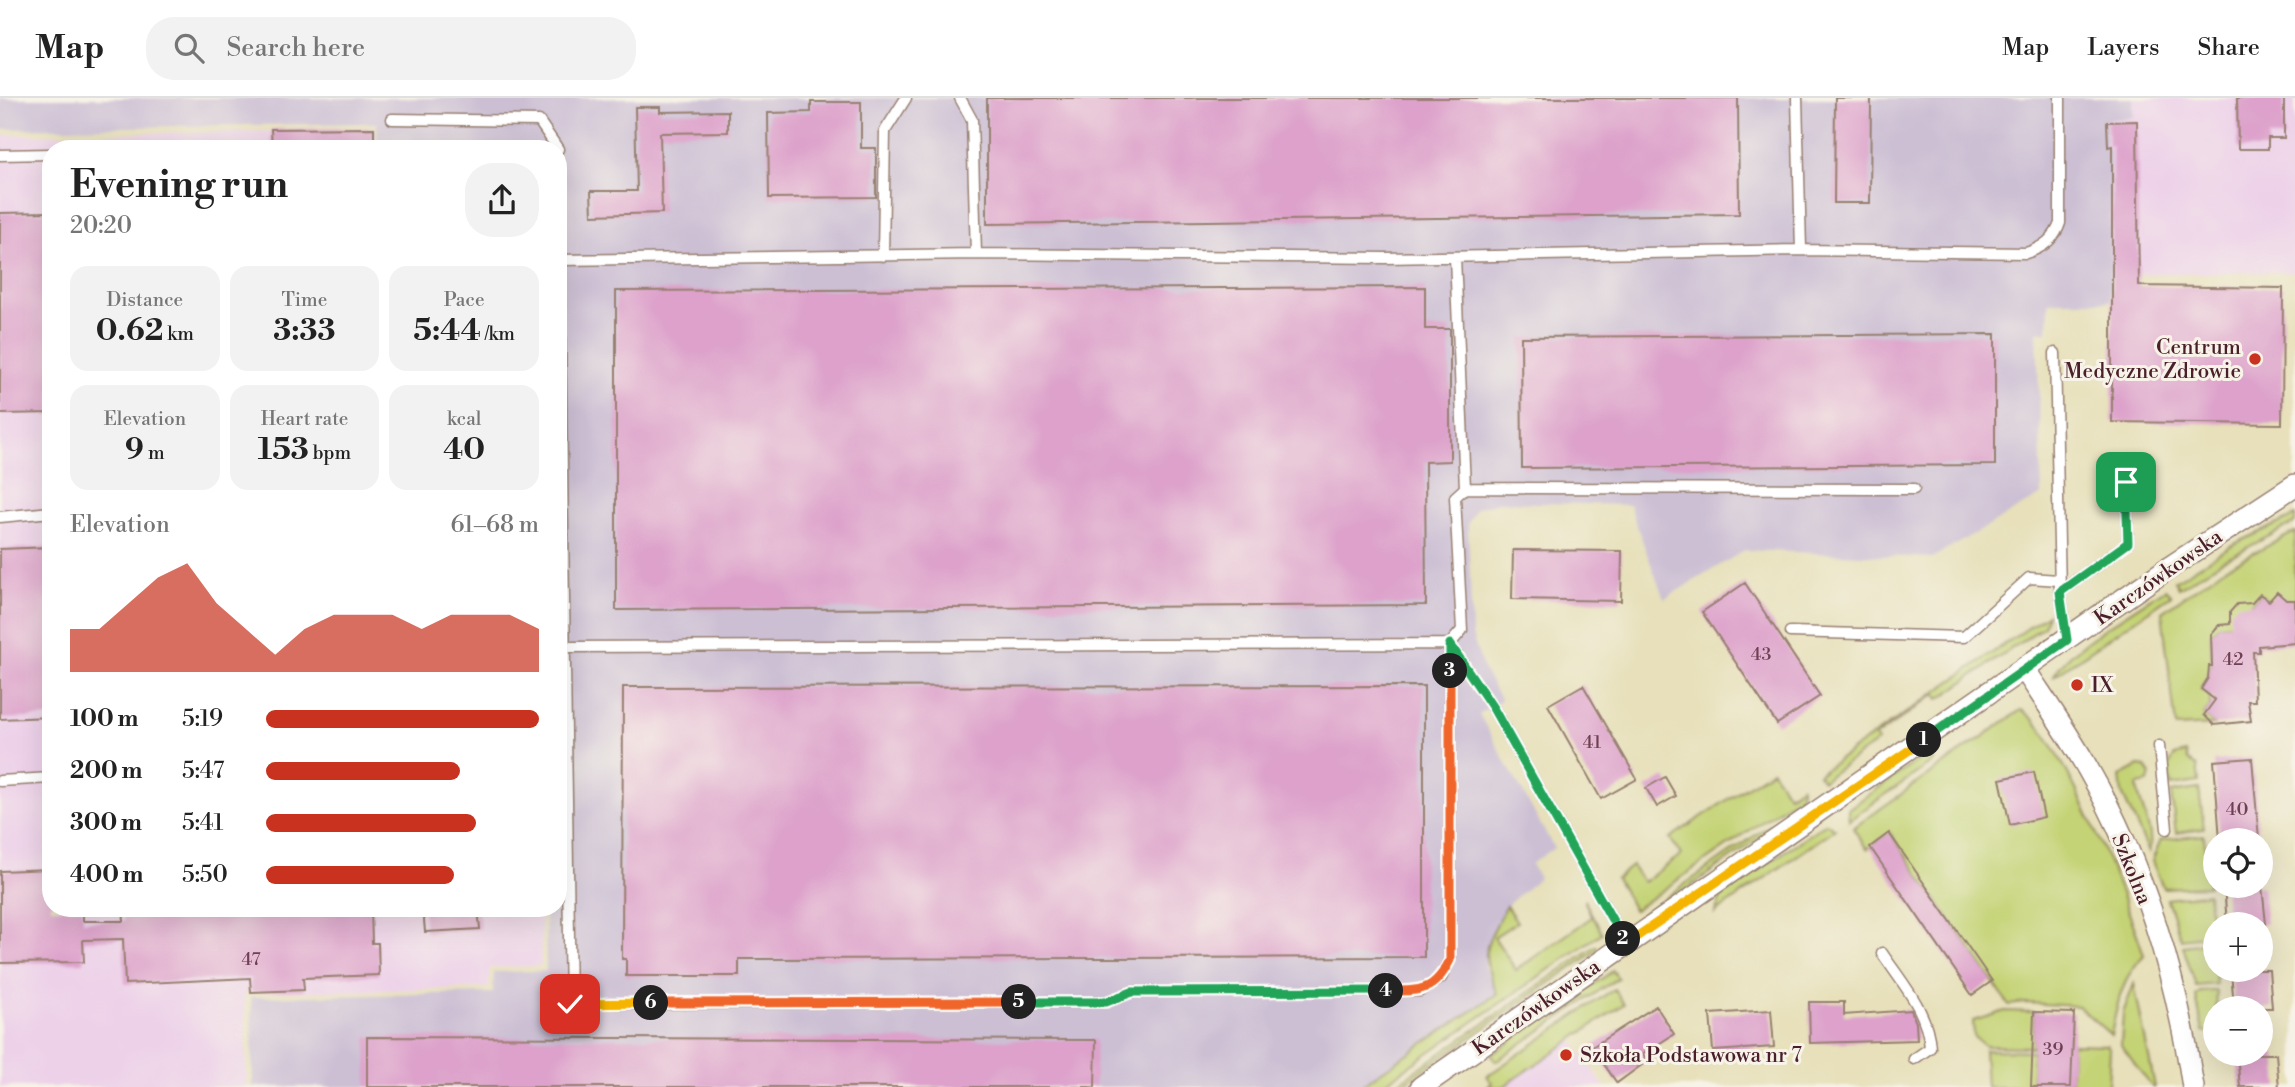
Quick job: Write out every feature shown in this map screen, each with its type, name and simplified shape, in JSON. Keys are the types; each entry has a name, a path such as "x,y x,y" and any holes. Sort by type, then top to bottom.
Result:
{"street":[{"name":"Karczówkowska","path":"1421,1087 2238,521 2295,485"},
{"name":"Karczówkowska","path":"2238,521 2295,495"},
{"name":"Szkolna","path":"2025,670 2088,769 2132,864 2171,976 2193,1087"}],"lane":[{"path":"883,256 885,131 905,98"},
{"path":"960,98 972,120 976,254"},
{"path":"1797,98 1801,250"},
{"path":"567,260 976,254 1455,257 1801,250 2026,253 2046,244 2057,232 2060,223 2060,98"},
{"path":"392,119 539,121 552,140"},
{"path":"0,155 42,153"},
{"path":"1455,257 1465,488"},
{"path":"2055,353 2059,580 2067,640"},
{"path":"2060,592 2128,543 2126,482"},
{"path":"567,790 570,1004 1106,1002 1132,992 1420,991 1441,978 1450,960 1450,644 1462,630 1455,496 1465,488 1914,489"},
{"path":"0,517 42,513"},
{"path":"1790,632 1964,637 2029,578 2059,580"},
{"path":"567,647 1450,644"},
{"path":"1450,644 1493,708 1626,944"},
{"path":"2159,746 2167,829"},
{"path":"0,781 42,779"},
{"path":"1882,953 1919,1008 1929,1031 1930,1048 1914,1059"}],"shaded area":[{"path":"0,98 2133,98 2133,117 2106,120 2105,148 2110,150 2111,301 2049,301 2048,331 2037,332 2042,495 1932,558 1745,550 1664,599 1629,505 1498,502 1476,508 1468,523 1472,635 1484,671 1501,700 1479,714 1554,848 1531,864 1539,878 1506,906 1489,941 1484,966 1497,994 1358,1087 253,1087 251,997 493,993 494,972 546,971 545,917 567,917 567,140 378,140 377,123 0,129"},
{"path":"2133,98 2295,98 2295,272 2111,274 2110,150 2105,149 2106,119 2133,117"},
{"path":"373,130 373,140 42,140 42,917 541,917 541,966 490,968 489,988 245,993 247,1087 0,1087 0,135"},
{"name":"Szkoła Podstawowa nr 7","path":"1572,1040 1605,1087 1503,1087"}],"green space":[{"path":"2295,516 2295,523 2221,561 2179,588 2175,581 2232,545"},
{"path":"2295,532 2295,600 2269,601 2260,594 2230,624 2219,625 2211,634 2212,666 2209,667 2208,678 2201,689 2210,696 2210,707 2204,715 2214,725 2176,727 2162,612 2226,567"},
{"path":"2165,589 2171,595 2054,676 2060,666 2086,642"},
{"path":"2048,614 2044,626 1939,699 1936,694 1875,737 1877,742 1823,780 1818,774"},
{"path":"2021,710 2036,723 2054,748 2072,783 2109,862 2144,955 2125,982 2111,1035 2078,1006 2026,1003 2009,1005 1890,833 1867,849 1853,828"},
{"path":"2186,753 2188,761 2197,766 2199,782 2171,786 2169,766 2174,756"},
{"path":"1926,755 1934,761 1849,820 1848,809"},
{"path":"2139,766 2146,767 2150,775 2148,783 2137,785 2150,835 2149,852 2122,794 2120,776"},
{"path":"1772,770 1788,795 1801,786 1801,795 1634,910 1616,878 1632,866 1643,882 1681,855 1670,838"},
{"path":"2199,789 2203,829 2176,833 2171,793"},
{"path":"1803,802 1801,809 1649,915 1638,917"},
{"path":"1826,823 1835,829 1715,913 1721,896"},
{"path":"2203,835 2203,886 2163,888 2152,861 2161,840"},
{"path":"2203,894 2203,898 2208,898 2210,912 2203,912 2203,936 2181,939 2167,899"},
{"path":"1584,900 1602,933 1379,1087 1358,1087 1497,994 1488,967 1486,949 1506,906 1517,922 1494,937 1516,970 1592,917"},
{"path":"2203,943 2203,982 2216,984 2196,986 2183,946"},
{"path":"1596,946 1599,949 1399,1087 1392,1087"},
{"path":"1613,971 1618,978 1496,1061 1491,1055"},
{"path":"2134,984 2155,1087 2152,1087 2121,1045 2123,1013"},
{"path":"1614,989 1624,1004 1503,1087 1487,1087 1492,1083 1487,1076"},
{"path":"2217,991 2217,996 2203,996 2203,1032 2196,996 2200,992"},
{"path":"2005,1011 2034,1012 2033,1047 1985,1046 1974,1037 1973,1021"},
{"path":"2072,1044 2107,1045 2110,1050 2108,1087 2071,1085"},
{"path":"1984,1050 2033,1051 2031,1087 1986,1087"}],"building":[{"path":"987,98 1738,98 1739,214 987,224"},
{"path":"1835,98 1871,98 1870,203 1834,203"},
{"path":"2237,98 2284,98 2284,138 2268,138 2268,149 2238,149"},
{"path":"811,102 861,102 861,148 876,148 876,197 769,198 768,113 811,112"},
{"path":"635,107 660,107 660,112 728,111 728,132 660,133 662,213 592,215 591,191 637,191"},
{"name":"Centrum Medyczne Zdrowie","path":"2137,121 2139,286 2283,288 2282,424 2112,422 2112,146 2108,147 2107,122"},
{"path":"374,128 374,140 272,140 271,129"},
{"path":"42,212 42,413 0,414 0,213"},
{"path":"1425,287 1425,329 1450,329 1450,461 1425,462 1426,605 616,610 616,291"},
{"path":"1995,334 1995,465 1522,468 1521,337"},
{"path":"42,547 42,717 0,719 0,549"},
{"path":"1513,550 1622,551 1621,601 1512,599"},
{"path":"1745,583 1820,696 1777,724 1702,612"},
{"path":"2277,592 2286,600 2295,600 2295,643 2259,646 2259,652 2253,652 2255,701 2248,701 2251,721 2214,725 2204,715 2215,700 2201,689 2208,678 2209,666 2212,666 2211,634 2219,625 2230,624 2230,612 2237,604 2252,603 2260,594 2269,601"},
{"path":"1583,685 1637,779 1601,799 1548,705"},
{"path":"1424,686 1424,957 739,959 739,976 626,976 626,959 622,959 623,687"},
{"path":"2252,758 2258,828 2219,828 2214,761"},
{"path":"2034,772 2044,817 2010,825 2000,779"},
{"path":"1665,777 1676,796 1657,807 1646,788"},
{"path":"1889,833 1992,981 1972,995 1870,847"},
{"path":"42,869 42,917 124,921 124,917 371,917 372,943 378,943 379,975 303,978 304,990 251,992 250,978 125,984 123,939 83,940 84,962 0,963 0,871"},
{"path":"2225,898 2263,898 2265,912 2226,912"},
{"path":"424,917 479,917 480,929 425,932"},
{"path":"2232,982 2270,982 2271,996 2233,996"},
{"path":"1809,1002 1844,1002 1844,1015 1911,1010 1916,1023 1917,1040 1810,1043"},
{"path":"1656,1006 1674,1034 1643,1054 1647,1061 1617,1083 1592,1047"},
{"path":"1771,1010 1774,1047 1713,1051 1710,1014"},
{"path":"2034,1012 2074,1013 2071,1087 2031,1087"},
{"path":"367,1037 1096,1040 1095,1087 367,1087"},
{"path":"2273,1054 2276,1054 2279,1087 2240,1087 2238,1066 2273,1066"}],"place":[{"name":"Centrum Medyczne Zdrowie","path":"2255,359"},
{"name":"IX","path":"2077,685"},
{"name":"Szkoła Podstawowa nr 7","path":"1566,1055"}],"route":[{"path":"570,1004 1106,1002 1132,992 1420,991 1441,978 1450,960 1450,644 1493,708 1626,944 1827,808 2067,640 2060,592 2128,543 2126,482"}]}
